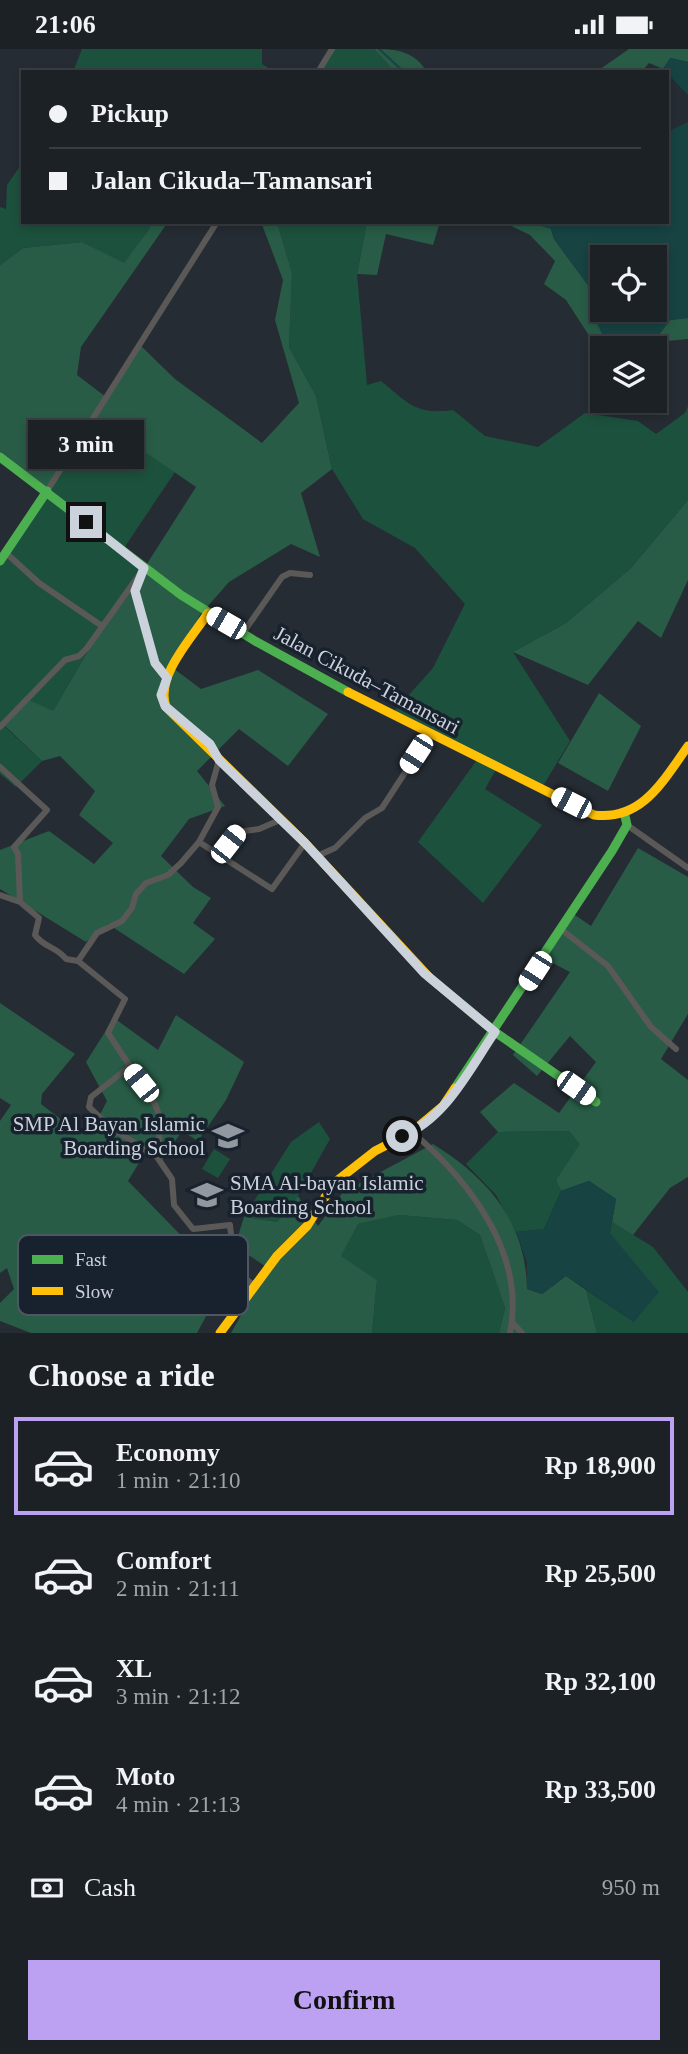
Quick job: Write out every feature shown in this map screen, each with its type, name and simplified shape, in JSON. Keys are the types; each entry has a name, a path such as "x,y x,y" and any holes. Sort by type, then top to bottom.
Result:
{"street":[{"path":"319,70 332,49"},
{"path":"103,626 3,556 216,224"},
{"name":"Jalan Cikuda–Tamansari","path":"0,457 144,568 208,613 306,671 594,814 626,820"},
{"path":"0,727 65,660 79,656 144,568"},
{"path":"144,568 135,591 155,663 167,678"},
{"path":"243,633 282,577 290,573 310,575"},
{"path":"208,613 167,678 161,695 165,706 210,744 219,760 305,843 424,973 495,1032 596,1102"},
{"path":"317,856 335,848 365,818 382,808 430,734"},
{"path":"248,1295 283,1248 307,1226 334,1182 375,1150 412,1132 443,1106 562,930 626,820 644,803 688,746"},
{"path":"78,961 97,933 122,921 132,908 136,894 146,883 168,876 199,842 218,807 212,785 219,760"},
{"path":"0,767 47,810 14,847 19,854 20,902"},
{"path":"219,855 236,832 259,829 280,820"},
{"path":"626,820 688,868"},
{"path":"199,842 272,889 305,843"},
{"path":"0,895 20,902 39,918 35,935 38,939 58,950 66,959 78,961 125,999 107,1030 156,1104 161,1121 157,1157"},
{"path":"562,930 608,967 651,1027 676,1049"},
{"path":"129,1067 91,1097 89,1107 110,1127 157,1157 172,1179 174,1205 189,1227 230,1225 231,1235"},
{"path":"412,1132 481,1208 510,1267 514,1292 510,1333"},
{"path":"248,1281 255,1286"},
{"path":"220,1333 233,1315"},
{"path":"512,1322 522,1333"}],"shaded area":[{"path":"82,49 262,49 262,64 272,70 74,70"},
{"path":"332,49 374,49 393,70 323,70 320,66"},
{"path":"374,49 411,55 426,70 393,70"},
{"path":"629,49 688,49 688,62 671,58 663,69 649,63 643,70 599,70"},
{"path":"670,58 688,62 688,95 669,75 669,70 663,69"},
{"path":"688,122 688,318 670,320 658,336 603,336 596,322 667,322 667,245 590,245 590,288 554,239 550,224 669,224 669,131"},
{"path":"21,165 21,224 150,224 150,228 124,264 82,242 23,248 0,265 0,207 6,209 7,185"},
{"path":"150,224 167,224 81,347 77,375 106,397 140,345 175,379 262,443 299,403 275,320 283,280 262,224 278,224 292,273 289,347 316,396 332,469 301,493 320,557 291,544 229,582 200,615 173,668 201,689 258,670 328,714 288,766 239,729 197,771 225,806 189,819 161,856 193,887 211,898 193,923 215,939 184,974 108,924 86,942 0,889 0,850 49,831 94,864 113,843 79,815 95,791 60,756 42,761 5,726 29,700 53,711 113,608 143,570 196,487 94,417 45,492 0,459 0,265 23,248 82,242 124,263 150,228"},
{"path":"278,224 367,224 357,274 367,385 381,381 421,409 453,410 485,436 538,447 585,413 638,421 656,434 685,413 688,406 688,500 631,568 566,623 513,652 570,741 543,786 498,766 485,789 542,825 483,903 418,842 479,757 390,716 433,668 465,604 415,548 363,519 332,469 316,396 289,347 292,273"},
{"path":"367,224 439,224 433,245 386,234 377,275 357,274"},
{"path":"507,224 550,224 554,239 590,288 590,322 619,322 654,336 590,337 566,300 544,284 555,261 530,235"},
{"path":"688,318 688,339 667,341 667,336 658,336 670,320"},
{"path":"94,416 175,472 122,551 143,570 113,608 53,711 5,727 42,761 16,787 0,774 0,563"},
{"path":"688,500 688,580 661,638 638,621 588,685 513,652 566,623 631,568"},
{"path":"599,693 641,726 608,791 558,763"},
{"path":"638,848 688,877 688,1014 661,1059 688,1080 688,1177 670,1188 633,1235 612,1222 616,1199 589,1181 561,1191 556,1180 580,1144 569,1131 498,1132 480,1112 514,1083 559,1113 596,1062 570,1036 537,1076 513,1055 570,972 543,958 572,913 591,926"},
{"path":"0,1003 75,1054 42,1094 41,1104 79,1133 95,1124 107,1101 86,1062 114,1018 158,1050 176,1015 244,1062 226,1100 198,1141 182,1131 161,1162 145,1153 128,1181 181,1235 18,1235 18,1315 207,1315 197,1333 31,1333 0,1321 0,1303 14,1289 7,1268 0,1273 0,1121 11,1105 0,1098"},
{"path":"319,1122 330,1139 298,1196 277,1222 244,1217 291,1142"},
{"path":"569,1131 581,1144 556,1180 561,1191 544,1229 516,1232 496,1195 466,1164 498,1132"},
{"path":"433,1144 471,1172 500,1204 520,1243 527,1289 542,1294 566,1276 586,1290 597,1333 499,1333 505,1308 480,1235 457,1220 399,1215 358,1224 341,1256 377,1280 372,1333 231,1333 241,1315 248,1315 248,1303 268,1268 248,1255 248,1235 238,1235 244,1217 277,1222 298,1196 318,1226 343,1192"},
{"path":"214,1149 230,1159 218,1178 202,1169"},
{"path":"589,1181 616,1199 610,1233 659,1292 634,1322 566,1276 542,1294 527,1289 527,1263 516,1232 544,1229 561,1191"},
{"path":"399,1215 457,1220 480,1235 505,1308 499,1333 372,1333 377,1280 340,1256 358,1224"},
{"path":"612,1222 653,1247 688,1292 688,1333 597,1333 586,1290 634,1322 610,1233"}],"waterway":[{"path":"379,49 402,70"},
{"path":"538,224 551,228"}],"traffic: fast":[{"path":"0,457 181,595 255,641 348,692"},
{"path":"0,561 47,491"},
{"path":"455,1088 612,851 627,825 625,816"},
{"path":"429,977 495,1032 596,1102"}],"traffic: slow":[{"path":"208,613 170,670 164,695 166,707 305,843 429,977"},
{"path":"348,692 594,815 625,812 638,805 660,785 688,746"},
{"path":"248,1295 277,1256 307,1226 334,1183 375,1151 412,1132 443,1106 455,1088"},
{"path":"220,1333 233,1315"}],"place":[{"name":"SMP Al Bayan Islamic Boarding School","path":"228,1136"},
{"name":"SMA Al-bayan Islamic Boarding School","path":"207,1195"}],"route":[{"path":"86,522 144,568 135,591 155,663 167,678 161,695 165,706 210,744 219,760 305,843 424,973 495,1032 443,1106 430,1119 402,1136"}]}
